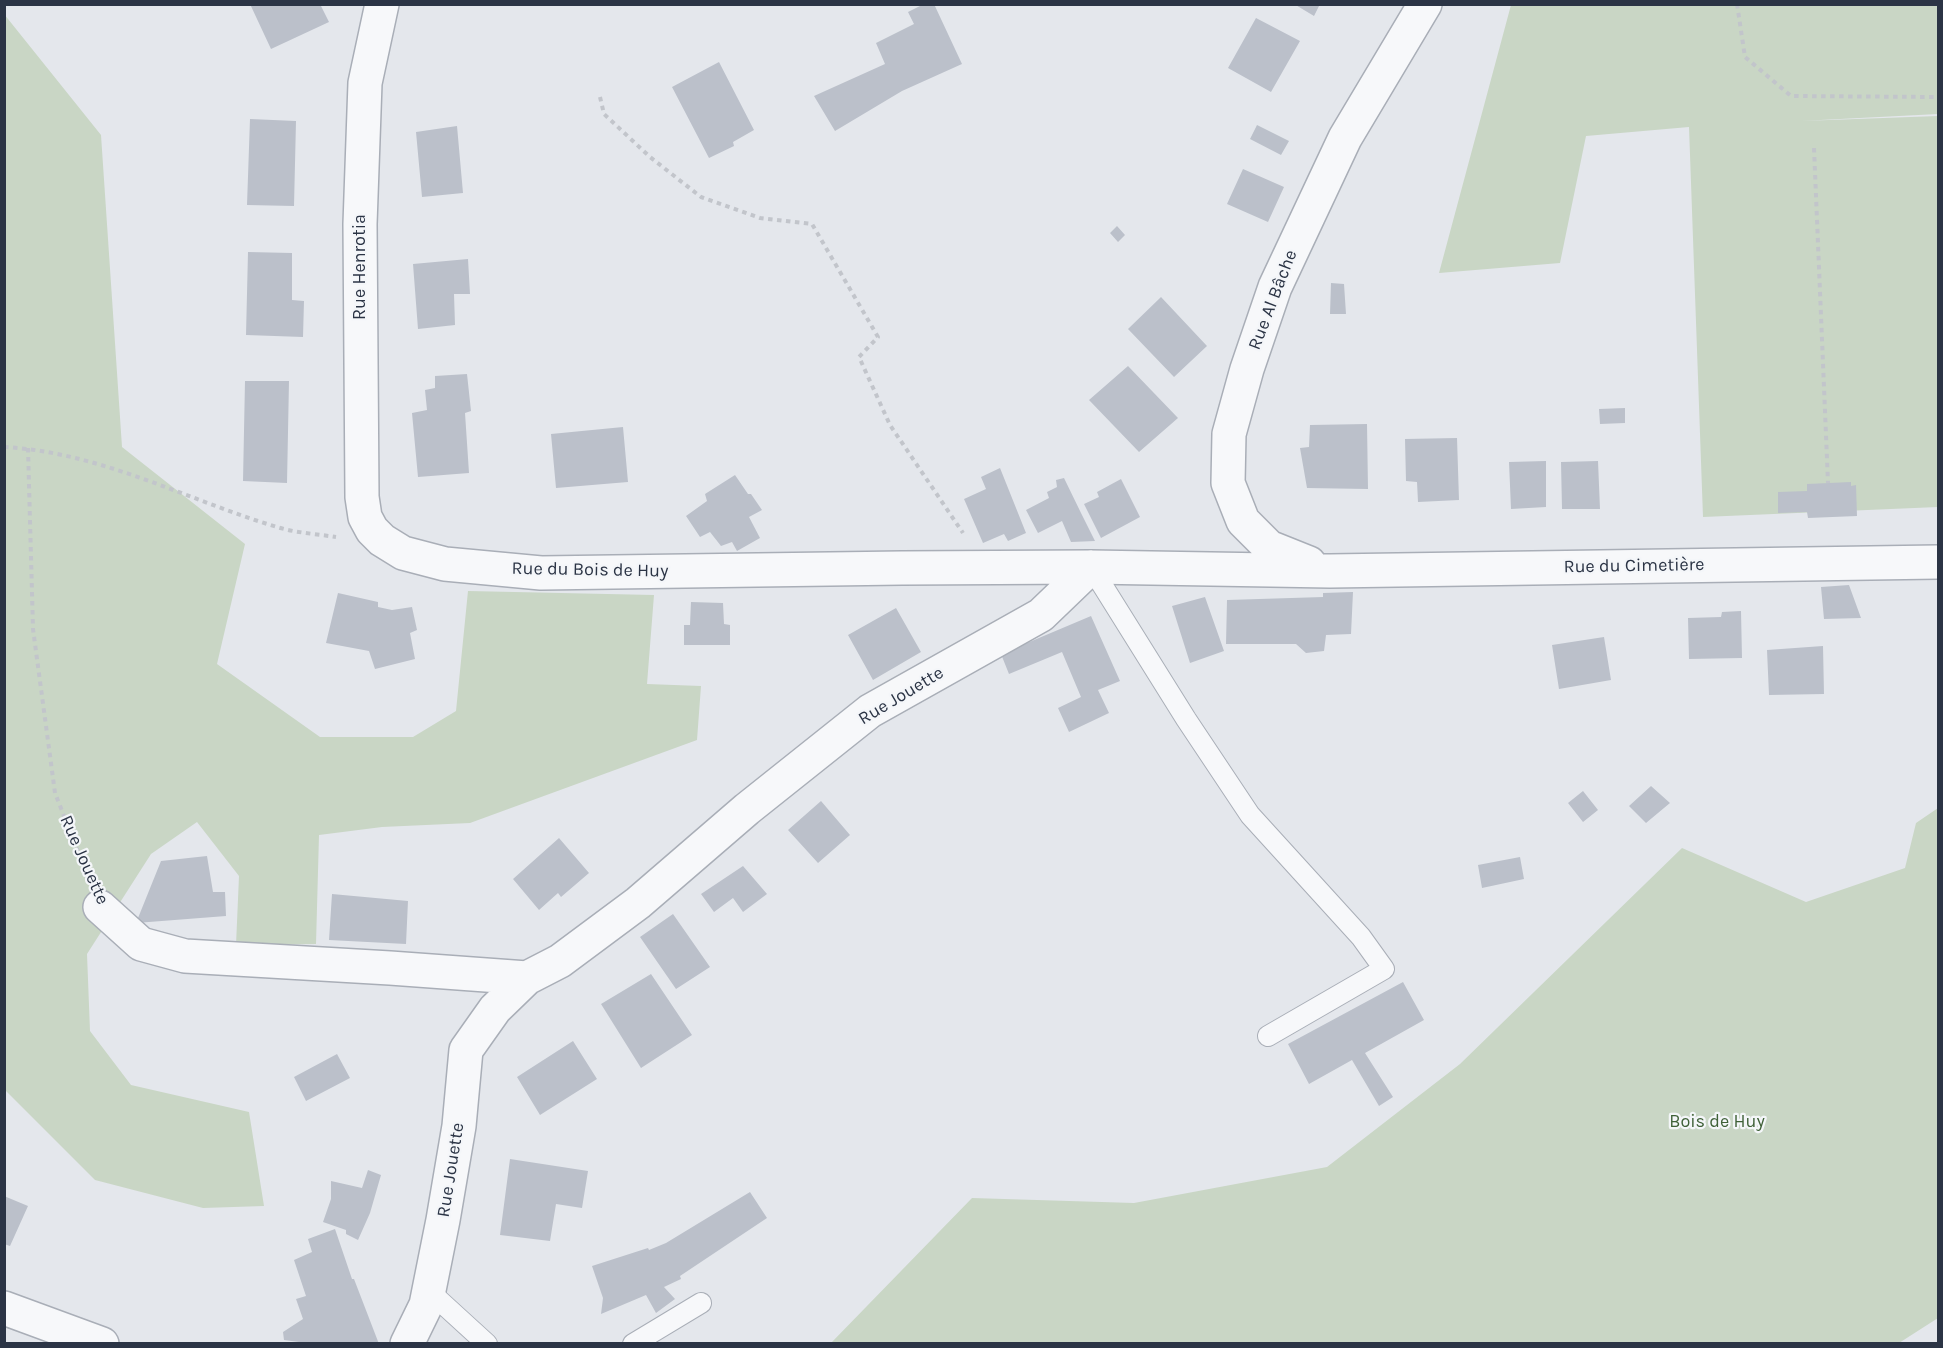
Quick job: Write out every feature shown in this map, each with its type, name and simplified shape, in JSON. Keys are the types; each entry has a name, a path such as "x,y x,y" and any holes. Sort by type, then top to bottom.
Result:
{"street":[{"name":"Rue Henrotia","path":"372,530 365,517 362,497 360,224 365,83 382,4"},
{"name":"Rue Al Bâche","path":"1330,571 1269,547 1243,521 1228,483 1229,434 1247,369 1275,287 1345,138 1425,4"},
{"name":"Rue du Bois de Huy","path":"372,530 381,540 403,553 445,564 541,573 1091,567"},
{"name":"Rue du Cimetière","path":"1330,571 1938,562"},
{"path":"1091,567 1330,571"},
{"name":"Rue Jouette","path":"407,1344 426,1305 429,1291 459,1126 466,1050 495,1009 527,978 560,961 638,903 747,809 870,711 1041,615 1091,567"},
{"name":"Rue Jouette","path":"100,907 141,944 186,956 527,978"},
{"path":"4,1308 102,1344"}],"lane":[{"path":"1091,567 1186,719 1250,815 1361,937 1384,969 1268,1035"},
{"path":"429,1291 487,1344"},
{"path":"633,1344 701,1303"}],"path":[{"path":"1737,4 1745,57 1791,96 1938,97"},
{"path":"600,97 604,114 650,157 701,197 760,218 812,224 878,337 860,357 890,425 987,568"},
{"path":"1814,148 1828,483"},
{"path":"4,447 28,448 71,455 279,528 344,539 372,530"},
{"name":"Rue Jouette","path":"28,448 33,629 55,793 100,907"}],"green space":[{"path":"1511,5 1938,5 1938,114 1801,121 1938,116 1938,507 1703,517 1689,127 1586,136 1560,263 1439,273"},
{"path":"4,14 101,135 122,447 245,544 217,664 320,737 413,737 456,711 468,591 654,595 647,684 701,686 697,740 470,823 382,827 319,835 316,944 236,945 239,876 197,822 151,854 87,954 90,1031 131,1085 249,1112 264,1206 203,1208 95,1180 5,1090"},
{"name":"Bois de Huy","path":"1938,808 1938,1318 1899,1343 831,1343 972,1198 1134,1203 1327,1167 1460,1064 1682,848 1806,902 1905,868 1916,823"}],"building":[{"path":"250,4 320,4 329,22 271,49"},
{"path":"924,4 934,4 962,64 902,91 835,131 814,96 885,64 876,43 914,24 908,12"},
{"path":"1294,4 1320,4 1314,16"},
{"path":"1256,18 1300,41 1271,92 1228,68"},
{"path":"719,62 754,130 733,142 734,146 709,158 672,87"},
{"path":"250,119 296,121 294,206 247,205"},
{"path":"1257,125 1289,141 1281,155 1250,139"},
{"path":"457,126 463,193 422,197 416,132"},
{"path":"1243,169 1284,187 1268,222 1227,204"},
{"path":"1117,226 1125,235 1118,242 1110,233"},
{"path":"248,252 292,253 292,300 304,301 303,337 246,335"},
{"path":"468,259 470,294 454,294 455,325 418,329 413,264"},
{"path":"1331,283 1344,284 1346,314 1330,314"},
{"path":"1161,297 1207,346 1174,377 1128,329"},
{"path":"1128,366 1178,418 1139,452 1089,400"},
{"path":"467,374 471,411 465,413 469,473 418,477 412,413 427,410 425,390 435,388 435,376"},
{"path":"245,381 289,381 287,483 243,481"},
{"path":"1625,408 1625,423 1600,424 1599,409"},
{"path":"1367,424 1368,489 1307,488 1300,448 1309,447 1310,425"},
{"path":"623,427 628,482 556,488 551,434"},
{"path":"1457,438 1459,500 1418,502 1417,482 1406,481 1405,439"},
{"path":"1546,461 1546,507 1511,509 1509,462"},
{"path":"1598,461 1600,509 1562,509 1561,462"},
{"path":"1000,468 1026,533 1008,541 1004,534 983,543 964,499 986,489 981,477"},
{"path":"735,475 762,510 749,517 760,538 737,551 732,542 721,546 710,532 700,537 686,516 707,501 705,494"},
{"path":"1064,478 1095,541 1071,542 1062,521 1038,533 1026,510 1049,498 1047,492 1057,487 1056,480"},
{"path":"1121,479 1140,517 1101,538 1084,504 1099,497 1097,492"},
{"path":"1851,482 1851,486 1856,485 1857,516 1808,518 1807,512 1778,513 1778,492 1807,491 1807,484"},
{"path":"1849,585 1861,618 1824,619 1821,587"},
{"path":"1353,592 1351,634 1326,635 1324,651 1306,653 1296,644 1226,644 1227,600 1323,597 1323,593"},
{"path":"338,593 378,602 378,607 392,610 412,607 417,630 410,633 415,659 375,669 369,651 326,643"},
{"path":"1205,597 1224,651 1190,663 1172,606"},
{"path":"691,602 723,603 724,624 730,625 730,645 684,645 684,625 690,625"},
{"path":"896,608 921,652 873,680 848,635"},
{"path":"1741,611 1742,658 1689,659 1688,618 1721,617 1722,612"},
{"path":"1091,616 1120,681 1098,690 1109,713 1069,732 1058,708 1081,697 1062,652 1009,674 1001,654"},
{"path":"1604,637 1611,680 1559,689 1552,645"},
{"path":"1823,646 1824,694 1769,695 1767,650"},
{"path":"1651,786 1670,803 1646,823 1629,806"},
{"path":"1583,791 1598,810 1583,822 1568,803"},
{"path":"821,801 850,835 818,863 788,830"},
{"path":"559,838 589,873 561,897 558,893 539,910 513,879"},
{"path":"207,856 213,892 225,892 226,916 136,923 161,861"},
{"path":"1520,857 1524,879 1482,888 1478,865"},
{"path":"743,866 767,894 743,912 733,898 714,912 701,894"},
{"path":"332,894 408,901 406,944 329,940"},
{"path":"673,914 710,967 676,989 640,937"},
{"path":"651,974 692,1035 641,1068 601,1004"},
{"path":"1403,982 1424,1020 1365,1053 1393,1097 1379,1106 1352,1060 1309,1084 1288,1044"},
{"path":"573,1041 597,1079 540,1115 517,1077"},
{"path":"337,1054 350,1078 306,1101 294,1077"},
{"path":"510,1159 588,1171 582,1208 556,1204 550,1241 500,1235"},
{"path":"368,1170 381,1175 370,1213 358,1240 346,1234 346,1230 323,1222 331,1199 331,1181 362,1188"},
{"path":"750,1192 767,1218 680,1276 681,1279 664,1287 675,1299 656,1313 646,1295 601,1314 603,1298 592,1266 666,1243"},
{"path":"4,1196 28,1206 10,1246 4,1244"},
{"path":"335,1229 352,1279 354,1279 379,1344 299,1344 299,1342 284,1340 283,1332 303,1319 296,1299 306,1296 294,1260 312,1252 308,1239"}]}
